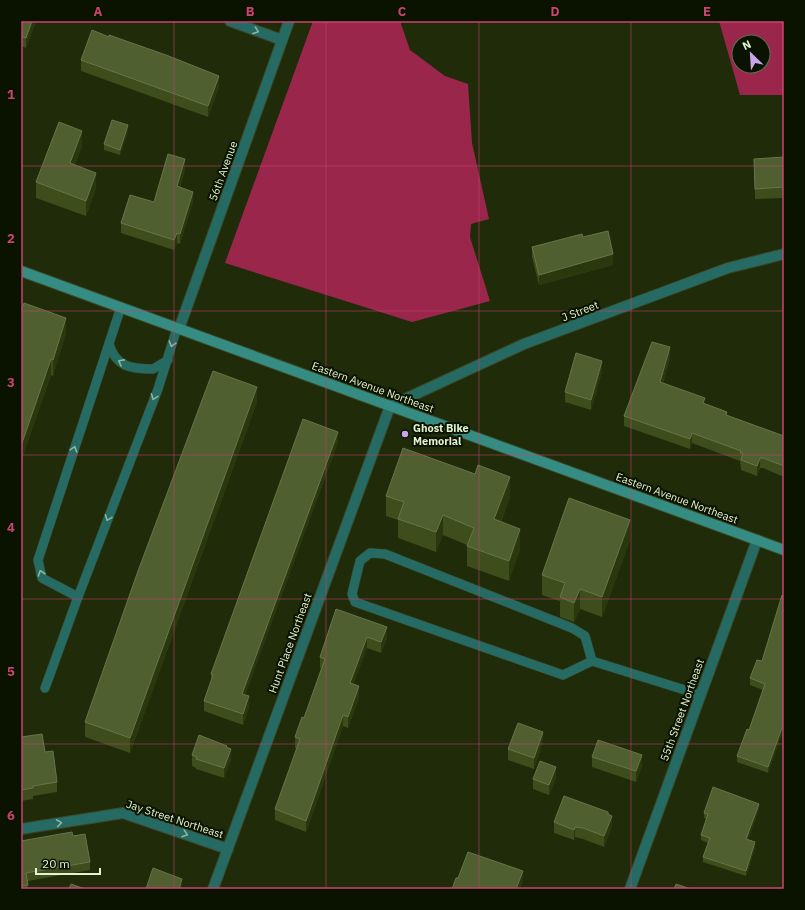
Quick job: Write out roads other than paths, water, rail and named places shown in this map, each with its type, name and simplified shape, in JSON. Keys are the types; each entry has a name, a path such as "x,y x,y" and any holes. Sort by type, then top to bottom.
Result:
{"main road":[{"name":"Eastern Avenue Northeast","path":"21,270 784,550"}],"street":[{"path":"230,21 282,40"},
{"name":"56th Avenue","path":"178,328 289,21"},
{"name":"J Street","path":"390,406 524,344 728,268 784,254"},
{"name":"Hunt Place Northeast","path":"213,889 390,406"},
{"name":"55th Street Northeast","path":"630,889 757,540"},
{"name":"Jay Street Northeast","path":"21,829 123,813 228,849"}],"lane":[{"path":"78,597 42,578 38,560 121,307"},
{"path":"45,688 168,360 178,328"},
{"path":"109,344 112,354 117,361 132,367 153,369 168,360"},
{"path":"592,661 585,636 572,628 385,554 370,553 360,561 352,594 355,602 562,676 592,661 701,695"}],"place":[{"name":"Ghost Bike Memorial","path":"405,434"}]}
